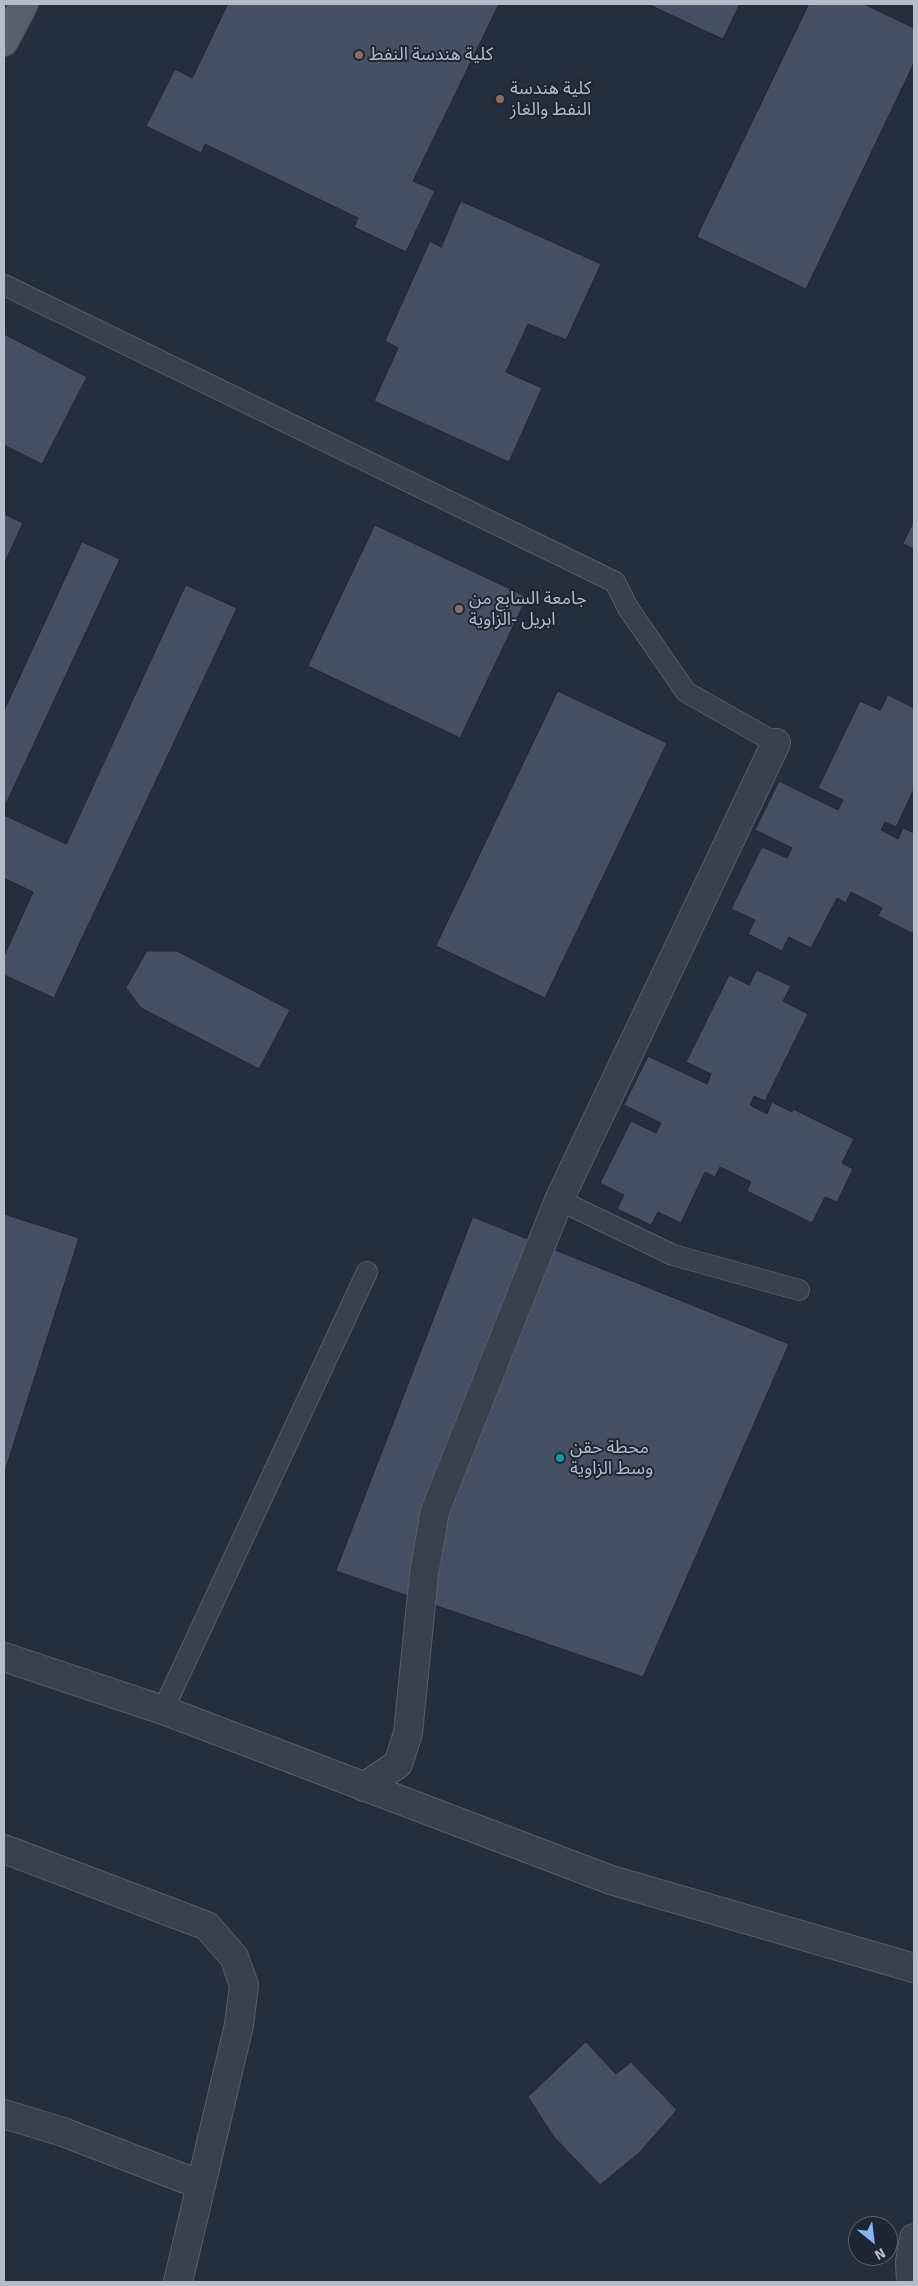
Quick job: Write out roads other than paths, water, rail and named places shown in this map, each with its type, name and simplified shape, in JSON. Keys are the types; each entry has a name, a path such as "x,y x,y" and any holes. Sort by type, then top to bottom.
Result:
{"main road":[{"path":"4,42 24,4"}],"street":[{"path":"364,1787 398,1764 408,1733 424,1574 435,1511 559,1200 776,742"},
{"path":"4,1657 163,1710 611,1880 914,1968"},
{"path":"4,1849 207,1926 234,1957 244,1985 239,2025 178,2282"},
{"path":"4,2114 63,2132 201,2185"},
{"path":"911,2282 910,2262 914,2238"}],"lane":[{"path":"4,285 615,582 628,608 686,692 776,742"},
{"path":"559,1200 673,1255 799,1290"},
{"path":"163,1710 367,1272"}],"place":[{"name":"كلية هندسة النفط","path":"359,55"},
{"name":"كلية هندسة النفط والغاز","path":"500,99"},
{"name":"جامعة السابع من ابريل -الزاوية","path":"459,609"},
{"name":"محطة حقن وسط الزاوية","path":"560,1458"}]}
